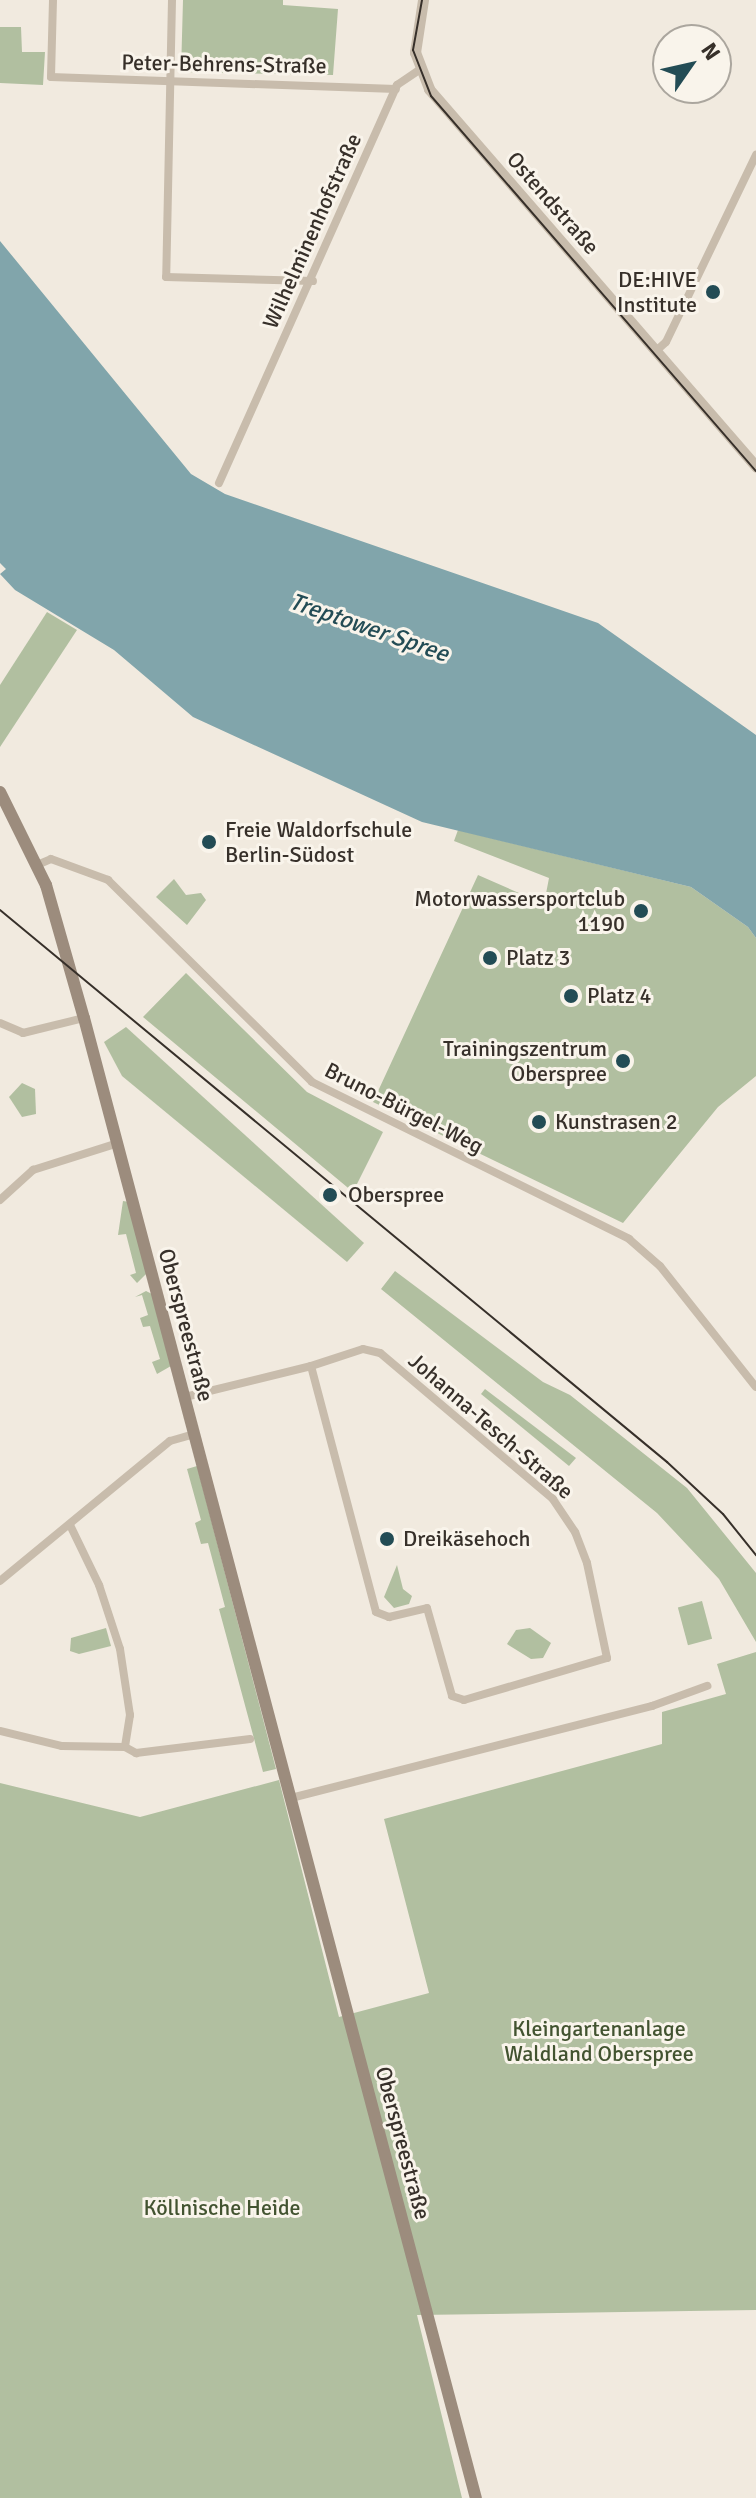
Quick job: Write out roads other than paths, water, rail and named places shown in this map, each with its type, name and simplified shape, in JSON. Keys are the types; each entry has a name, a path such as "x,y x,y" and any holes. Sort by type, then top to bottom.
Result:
{"main road":[{"name":"Oberspreestraße","path":"0,792 3,804 37,865 84,1018 476,2498"}],"street":[{"name":"Peter-Behrens-Straße","path":"53,0 51,77 396,89"},
{"path":"172,0 166,277 313,281"},
{"path":"419,70 415,35 423,0"},
{"name":"Wilhelminenhofstraße","path":"219,483 313,281 396,89 419,70"},
{"name":"Ostendstraße","path":"419,70 441,104 756,467"},
{"path":"656,351 666,342 756,155"},
{"name":"Bruno-Bürgel-Weg","path":"37,865 51,859 108,880 312,1082 629,1239 660,1266 756,1387"},
{"path":"1,1025 23,1033 84,1018"},
{"path":"0,1200 33,1170 118,1143"},
{"name":"Johanna-Tesch-Straße","path":"185,1397 311,1366 363,1349 380,1353 553,1499 575,1532 587,1563 607,1658 464,1700 452,1696 427,1608 389,1617 376,1612 311,1366"},
{"path":"0,1581 170,1441 194,1434"},
{"path":"70,1525 99,1585 120,1649 131,1729 125,1747"},
{"path":"291,1798 652,1706 707,1686"},
{"path":"0,1731 62,1746 125,1747 136,1753 168,1753 250,1739"}],"water":[{"name":"Treptower Spree","path":"0,241 191,474 225,494 598,623 756,735 756,938 748,927 691,887 422,822 193,717 114,650 15,590 0,574 6,569 0,563"}],"tram line":[{"path":"422,0 413,50 431,96 756,471"},
{"path":"0,910 667,1462 723,1514 756,1555"}],"place":[{"name":"DE:HIVE Institute","path":"713,292"},
{"name":"Freie Waldorfschule Berlin-Südost","path":"209,842"},
{"name":"Motorwassersportclub 1190","path":"641,911"},
{"name":"Platz 3","path":"490,958"},
{"name":"Platz 4","path":"571,996"},
{"name":"Trainingszentrum Oberspree","path":"623,1061"},
{"name":"Kunstrasen 2","path":"539,1122"},
{"name":"Oberspree","path":"330,1195"},
{"name":"Dreikäsehoch","path":"387,1539"}],"park label":[{"name":"Kleingartenanlage Waldland Oberspree","path":"599,2040"},
{"name":"Köllnische Heide","path":"222,2208"}]}
